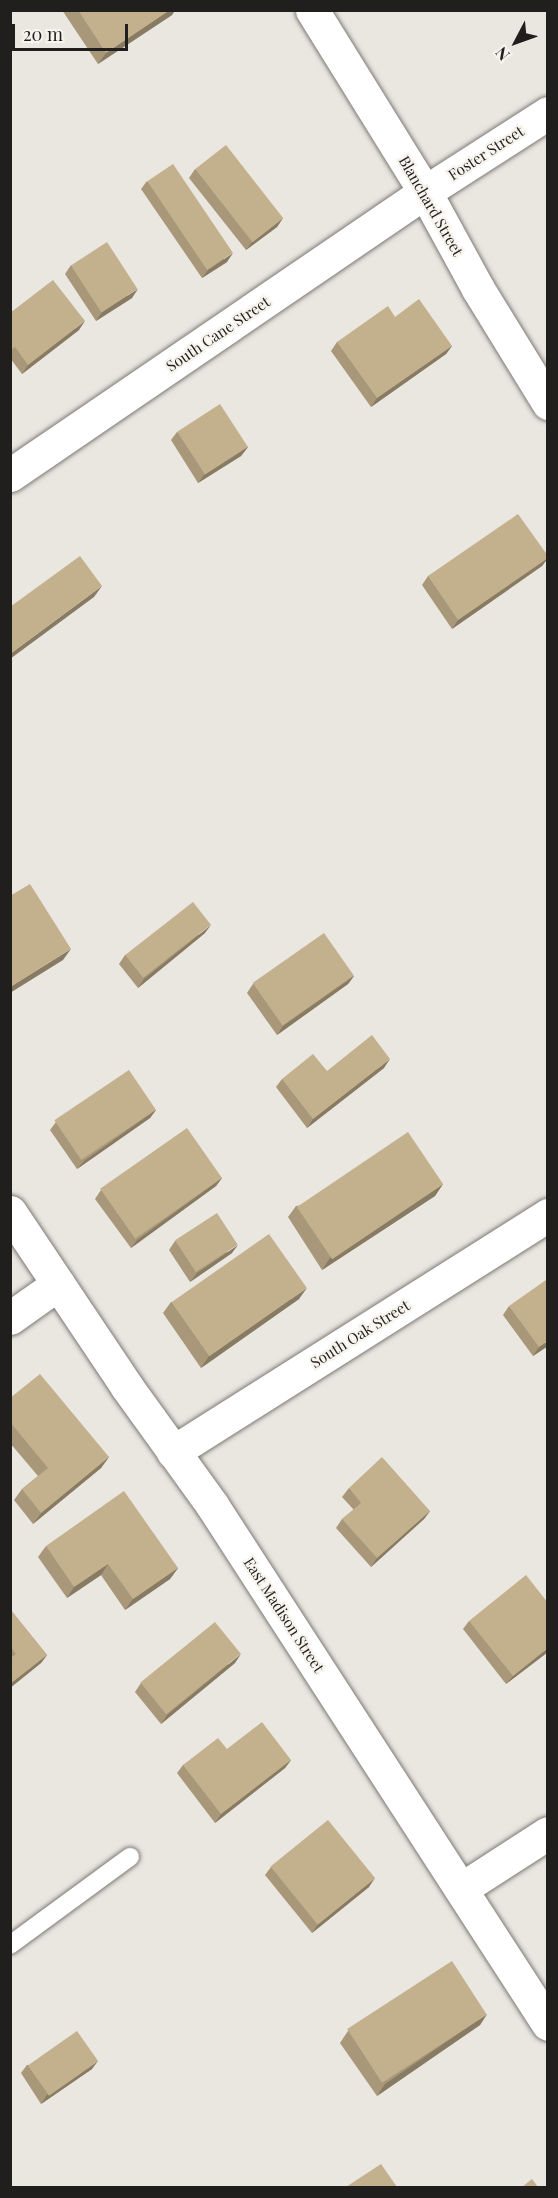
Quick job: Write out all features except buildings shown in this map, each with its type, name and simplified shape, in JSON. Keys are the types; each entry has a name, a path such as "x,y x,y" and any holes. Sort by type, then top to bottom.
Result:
{"street":[{"name":"Blanchard Street","path":"312,10 425,192 478,289 548,403"},
{"name":"Foster Street","path":"425,192 548,113"},
{"name":"South Cane Street","path":"10,475 425,192"},
{"name":"East Madison Street","path":"10,1212 173,1452 212,1505 548,2024"},
{"name":"South Oak Street","path":"173,1452 548,1215"},
{"path":"10,1318 58,1284"},
{"path":"461,1889 548,1833"}],"lane":[{"path":"10,1945 130,1857"}]}
